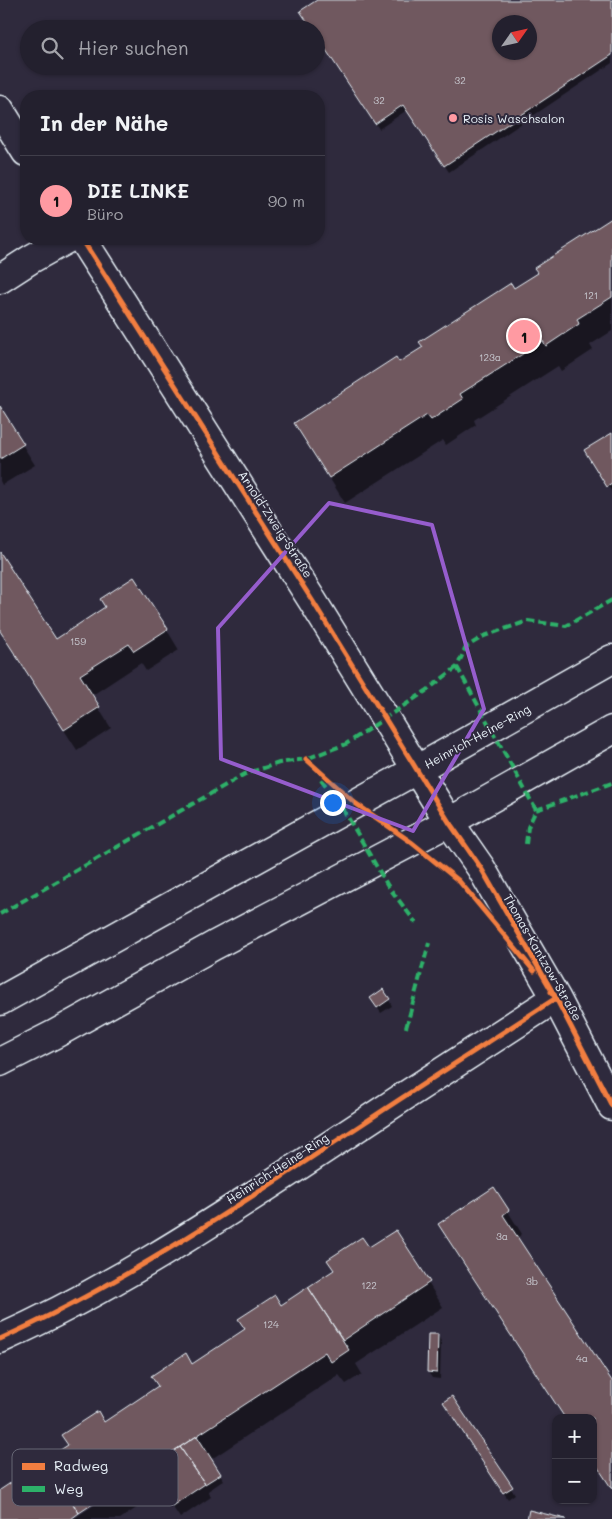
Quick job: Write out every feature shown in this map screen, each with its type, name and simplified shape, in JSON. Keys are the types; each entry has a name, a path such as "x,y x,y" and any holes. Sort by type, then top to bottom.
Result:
{"street":[{"path":"0,110 20,142"},
{"path":"0,279 56,245"},
{"name":"Arnold-Zweig-Straße","path":"86,245 312,600 449,822"},
{"name":"Heinrich-Heine-Ring","path":"0,1001 416,770 612,658"},
{"path":"0,1062 55,1034 215,945 449,822 612,730"},
{"name":"Thomas-Kantzow-Straße","path":"449,822 482,868 556,998 612,1106"},
{"name":"Heinrich-Heine-Ring","path":"0,1339 68,1306 195,1233 556,998"}],"highlighted area":[{"path":"329,503 432,525 484,709 413,831 221,759 218,628"}],"building":[{"path":"317,0 612,0 612,55 444,166 403,105 375,124 325,49 325,20 306,20 300,11"},
{"path":"612,218 612,297 577,319 579,324 546,346 543,341 460,394 463,399 431,420 427,415 329,478 294,423 396,357 399,362 423,347 419,342 511,283 514,288 538,273 534,268"},
{"path":"0,406 24,444 0,459"},
{"path":"612,433 612,484 607,487 584,450"},
{"path":"0,552 56,639 105,607 100,599 134,577 168,629 134,651 129,644 80,675 100,707 64,730 0,631"},
{"path":"383,989 390,999 377,1008 370,998"},
{"path":"494,1187 509,1210 503,1215 612,1381 612,1489 597,1466 597,1414 562,1414 438,1224"},
{"path":"396,1230 430,1282 343,1340 308,1287 334,1270 327,1260 362,1237 369,1247"},
{"path":"308,1287 349,1350 331,1362 325,1352 177,1449 62,1449 68,1445 61,1435 98,1411 104,1422 158,1386 151,1376 186,1353 192,1364 245,1329 238,1319 275,1295 281,1305"},
{"path":"428,1334 438,1334 437,1373 427,1372"},
{"path":"452,1396 513,1487 503,1493 443,1402"},
{"path":"197,1436 221,1474 205,1484 180,1447"},
{"path":"180,1447 205,1484 178,1502 178,1449"},
{"path":"12,1482 12,1506 75,1506 79,1513 71,1519 0,1519 0,1490"},
{"path":"75,1506 90,1506 79,1513"},
{"path":"529,1510 566,1519 527,1519"}],"marked path":[{"path":"0,914 245,774 279,763 306,759 346,744 426,691 457,667 466,647 484,636 528,621 566,626 612,600"},
{"path":"457,667 536,810"},
{"path":"321,779 343,809 388,886 416,923"},
{"path":"526,844 528,827 536,810 612,783"},
{"path":"406,1028 429,943"}],"cycle path":[{"path":"86,245 312,600 449,822 481,868 556,998 612,1106"},
{"path":"306,759 355,803 411,842 459,881 534,971"},
{"path":"0,1339 115,1281 225,1214 556,998 551,992"}],"place":[{"name":"Rosis Waschsalon","path":"453,118"},
{"name":"DIE LINKE","path":"524,336"}]}
